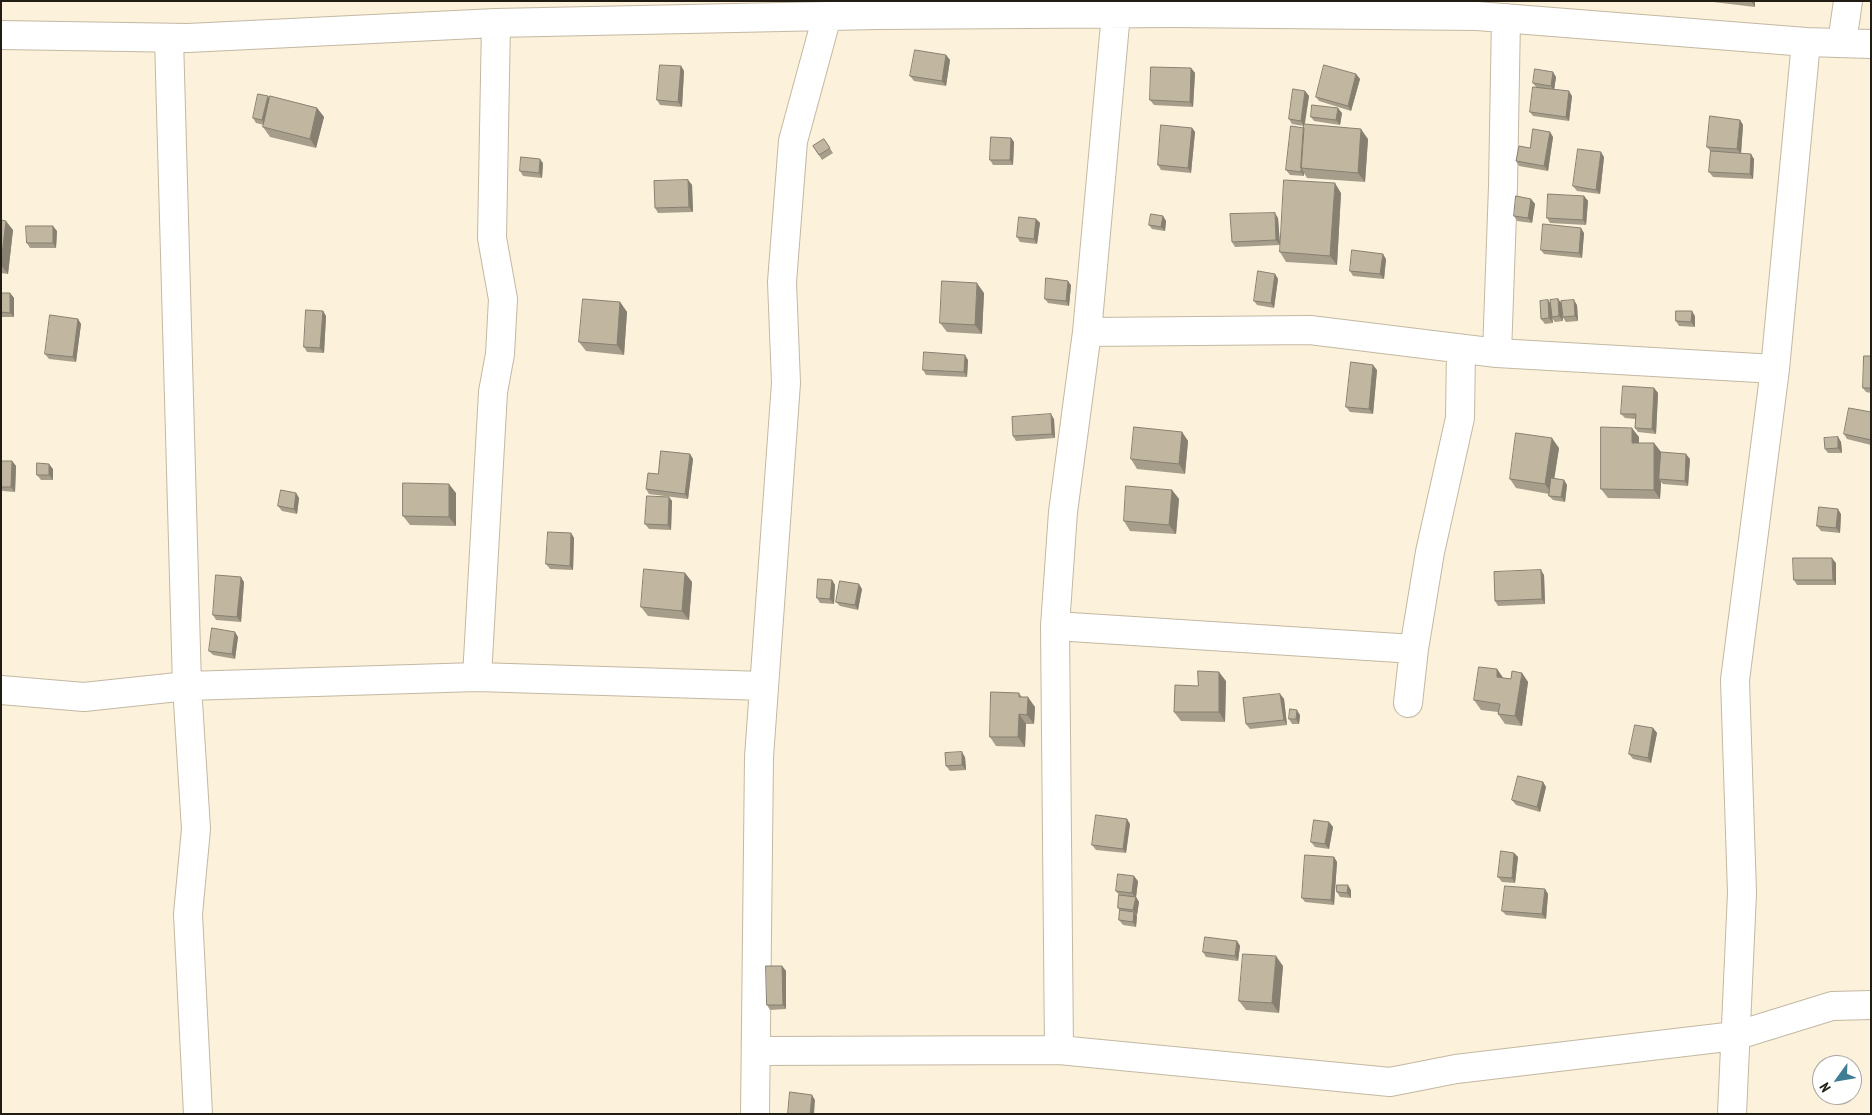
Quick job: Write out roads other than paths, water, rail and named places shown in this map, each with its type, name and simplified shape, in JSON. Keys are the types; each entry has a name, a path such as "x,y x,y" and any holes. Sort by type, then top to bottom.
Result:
{"street":[{"path":"1842,43 1848,1"},
{"path":"1,35 169,38 496,23 547,12 827,16 878,8 1116,13 1176,7 1476,9 1506,18 1806,42 1871,44"},
{"path":"1059,1050 1055,626 1063,512 1087,332 1116,13"},
{"path":"756,1114 759,756 786,383 782,282 793,141 827,16"},
{"path":"1496,353 1503,186 1506,18"},
{"path":"477,677 492,392 500,354 503,299 492,238 496,23"},
{"path":"169,38 186,686 196,829 188,914 198,1114"},
{"path":"1732,1114 1742,893 1734,680 1775,369 1806,42"},
{"path":"1087,332 1310,330 1496,353 1775,369"},
{"path":"1408,704 1414,650 1430,552 1460,418 1462,349"},
{"path":"1055,626 1414,650"},
{"path":"1,690 84,697 186,686 477,677 764,686"},
{"path":"757,1051 1059,1050 1390,1082 1456,1070 1735,1036 1832,1006 1871,1005"}]}
